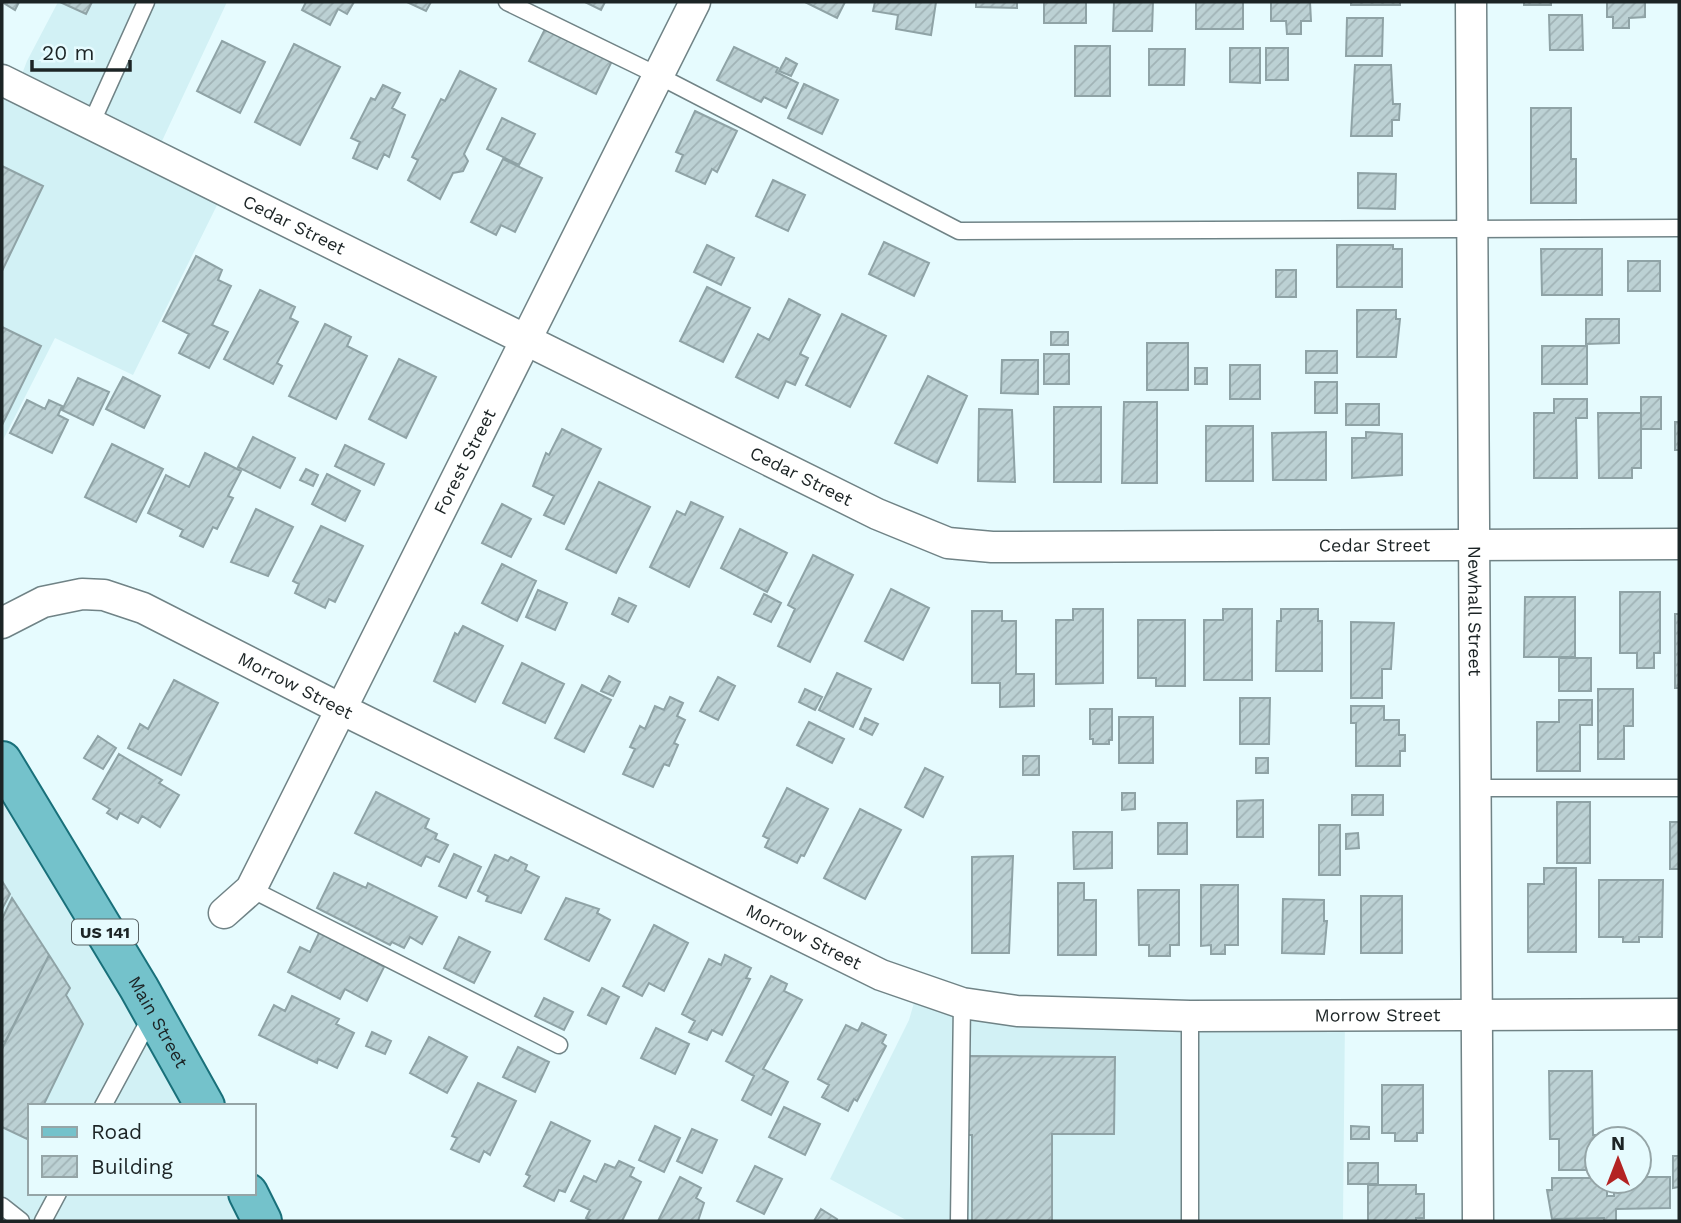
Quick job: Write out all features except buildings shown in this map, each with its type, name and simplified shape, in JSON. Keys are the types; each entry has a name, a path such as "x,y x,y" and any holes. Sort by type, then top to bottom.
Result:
{"main road":[{"name":"Main Street","path":"2,761 153,1013 204,1104"},
{"path":"249,1195 262,1221"}],"street":[{"name":"Forest Street","path":"224,913 251,889 528,341 695,2"},
{"name":"Newhall Street","path":"1471,2 1478,1221"},
{"name":"Cedar Street","path":"2,80 877,514 948,543 992,547 1679,544"},
{"name":"Morrow Street","path":"2,624 43,602 62,596 104,595 143,608 341,709 881,975 962,1003 1017,1011 1190,1016 1679,1013"}],"lane":[{"path":"91,124 146,2"},
{"path":"507,2 659,76 959,231 1679,228"},
{"path":"1476,788 1679,788"},
{"path":"251,889 559,1045"},
{"path":"959,1221 962,1003"},
{"path":"104,1104 153,1013"},
{"path":"1190,1016 1190,1221"},
{"path":"43,1221 57,1195"},
{"path":"2,1206 21,1221"}],"shaded area":[{"path":"58,2 227,2 155,156 224,191 133,375 55,338 2,442 2,80 17,87 27,61"},
{"path":"2,761 204,1104 28,1104 28,1195 249,1195 262,1221 2,1221"},
{"path":"918,989 962,1003 1345,1015 1343,1221 908,1221 830,1179 909,1020"}]}
